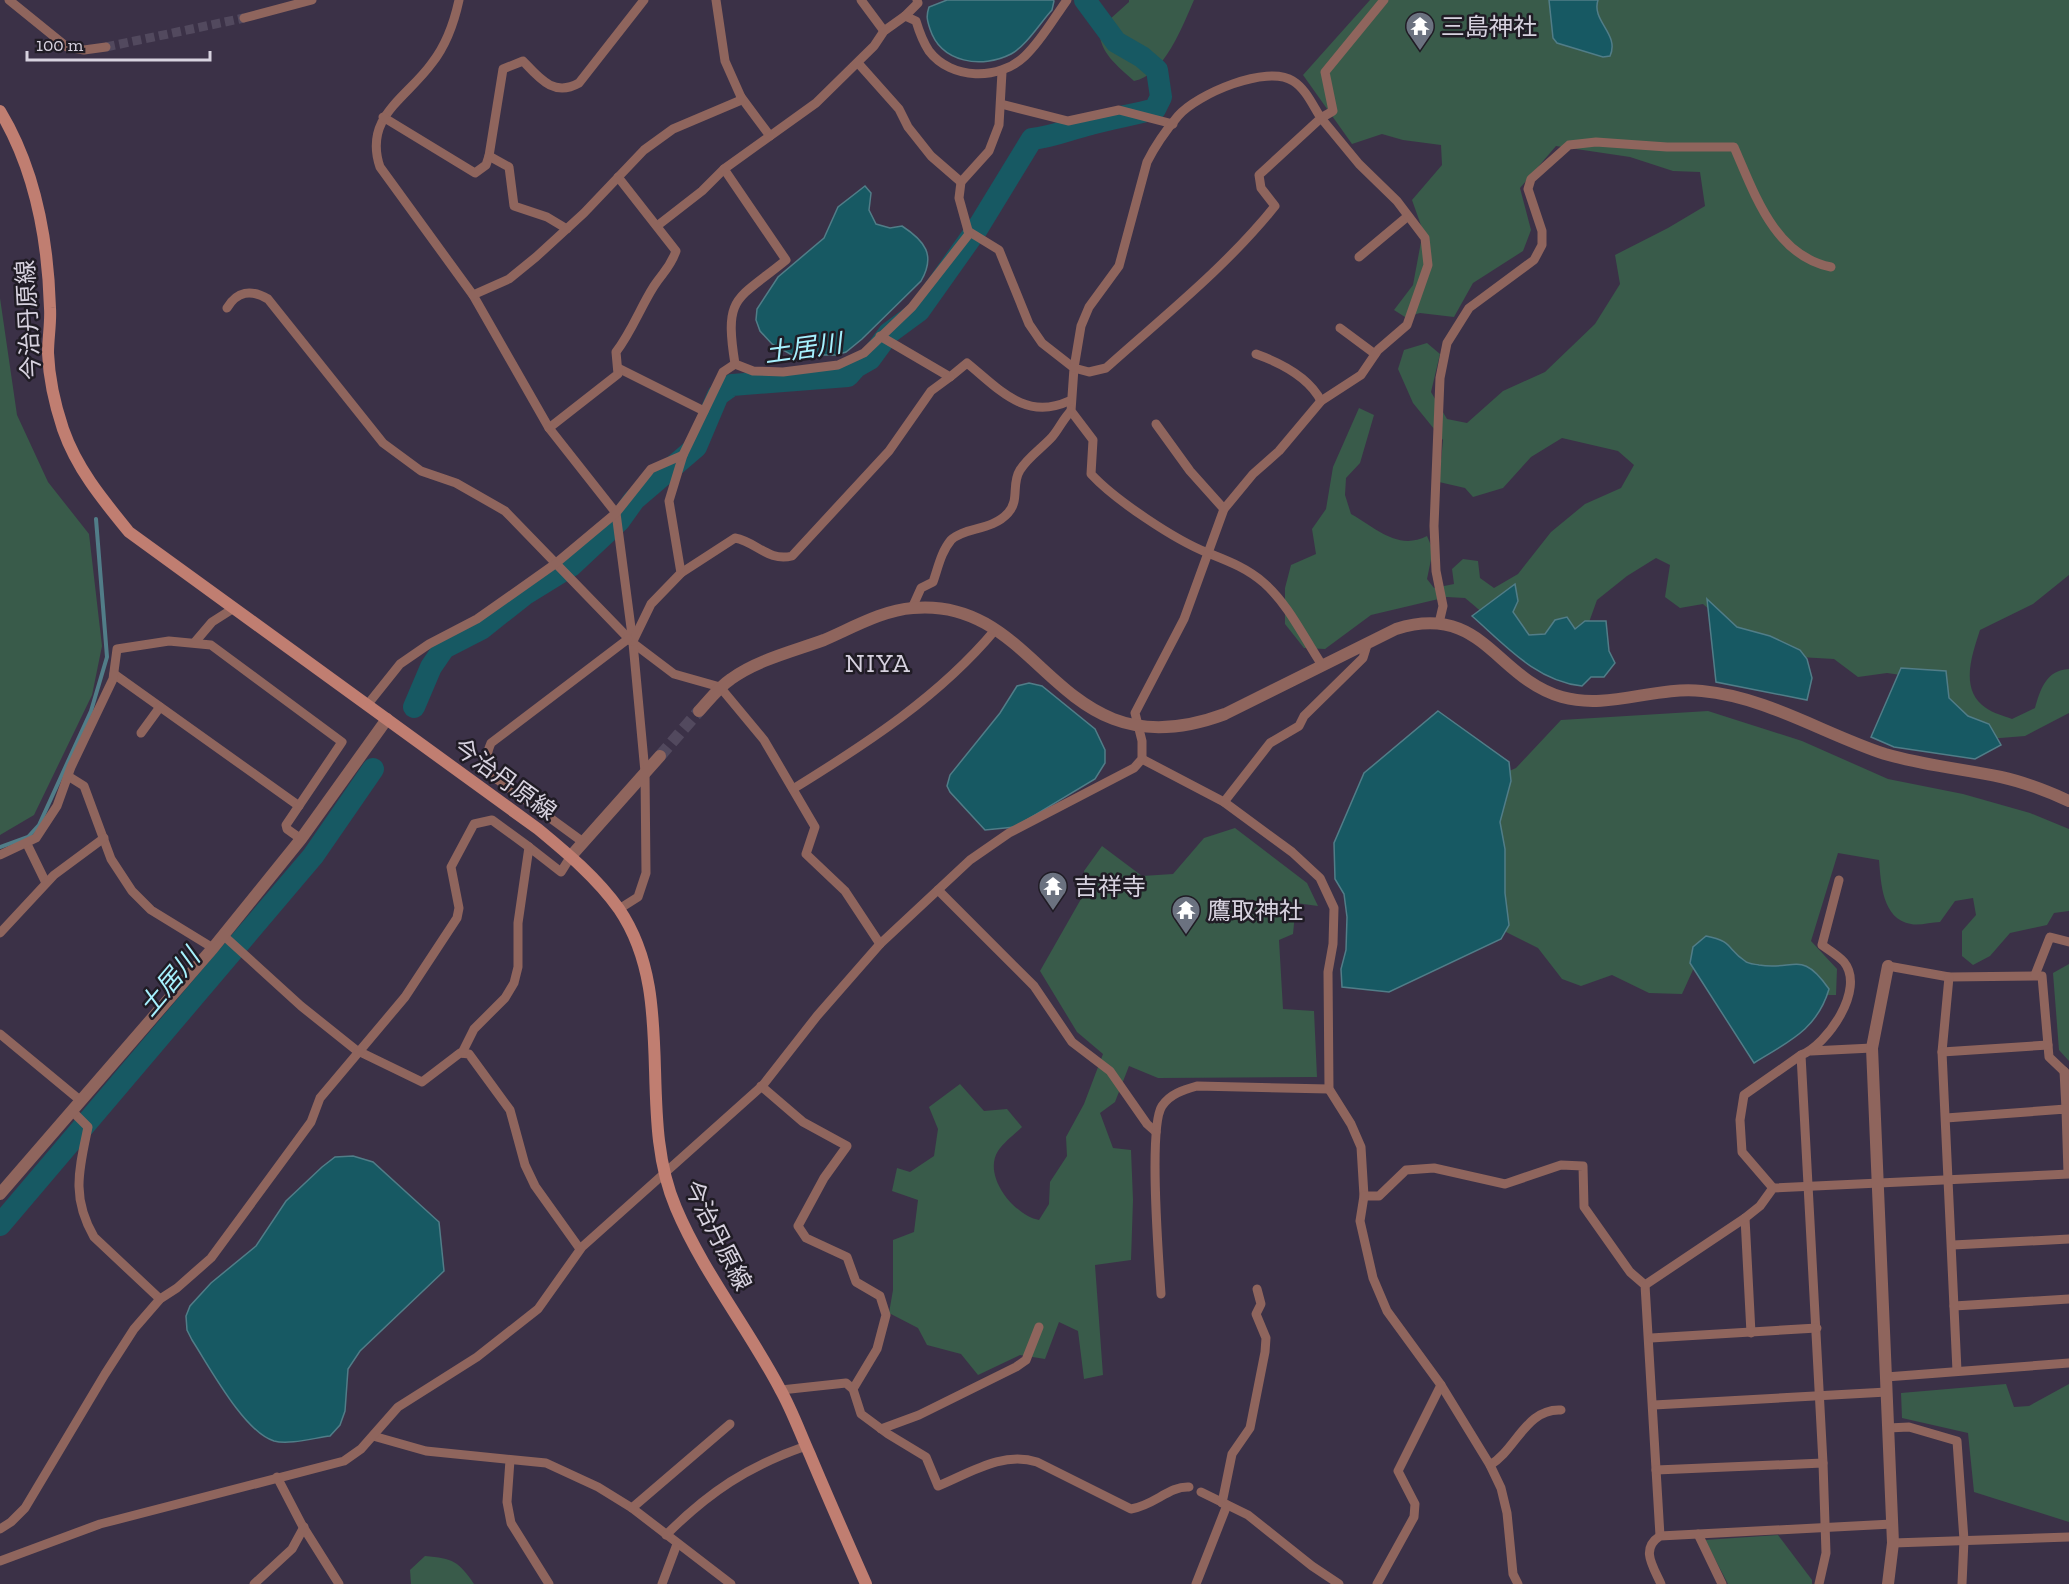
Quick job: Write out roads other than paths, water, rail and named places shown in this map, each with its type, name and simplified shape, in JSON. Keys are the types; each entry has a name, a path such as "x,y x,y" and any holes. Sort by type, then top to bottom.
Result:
{"main road":[{"name":"今治丹原線","path":"0,111 25,165 44,236 50,310 50,364 63,430 87,480 129,532 538,829 571,856 619,909 635,941 649,994 657,1132 663,1172 676,1208 691,1238 781,1390 866,1584"}],"street":[{"path":"9,0 67,47 84,50 106,47"},
{"path":"243,18 312,0"},
{"path":"459,0 454,24 444,45 417,82 383,117 376,133 375,152 380,167 473,295 549,428 616,513 645,772 644,885 638,897 619,909"},
{"path":"383,117 475,173 486,165 489,156 503,69 523,61 543,82 554,88 568,89 579,82 644,0"},
{"path":"716,0 725,61 741,97 770,136"},
{"path":"861,0 884,31"},
{"path":"657,226 702,191 724,169 816,103 858,63 884,31 918,3 917,0"},
{"path":"905,16 916,21 929,50 947,66 955,70 978,74 1002,72 1025,56 1067,0"},
{"path":"968,231 999,250 1029,324 1042,343 1074,368 1089,372 1106,368 1213,273 1275,206 1261,188 1258,175 1299,140 1309,126 1333,111 1325,72 1384,0"},
{"path":"858,63 899,109 908,127 931,156 961,182"},
{"path":"735,364 753,371 783,372 838,364 864,353 912,307 969,234 959,198 961,182 989,151 999,125 1002,72"},
{"path":"2,1562 100,1524 344,1461 361,1449 398,1407 477,1357 538,1309 580,1248 761,1086 880,944 970,860 1009,833 1134,768 1142,759 1139,726 1135,713 1184,620 1224,509 1253,474 1280,451 1321,401 1361,375 1375,354 1407,325 1428,265 1425,237 1359,164 1321,118 1301,88 1292,80 1274,75 1235,83 1208,95 1189,106 1178,116 1155,146 1147,162 1119,266 1089,307 1081,326 1070,406 1053,435 1020,468 1015,479 1016,498 1010,512 997,522 958,535 951,540 943,553 933,582 921,588 912,608"},
{"path":"473,295 509,279 567,229 644,150 673,129 740,101 741,97"},
{"path":"1001,104 1068,120 1119,110 1173,124"},
{"path":"1439,623 1443,606 1436,571 1435,449 1443,361 1447,343 1469,308 1534,260 1542,245 1542,231 1528,189 1530,179 1569,145 1596,142 1667,147 1734,147 1781,241 1812,264 1831,267"},
{"path":"489,156 509,167 514,206 547,217 567,229"},
{"path":"724,169 786,260 735,302 730,318 735,364"},
{"path":"549,428 618,374 616,352 628,336 654,286 670,267 676,250 618,177"},
{"path":"1359,257 1408,216"},
{"path":"226,308 232,298 243,293 256,292 268,299 383,443 421,471 456,483 505,511 630,641 674,674 720,687 764,740 815,827 806,855 845,891 880,944"},
{"path":"1340,328 1375,354"},
{"path":"881,336 950,377"},
{"path":"1257,354 1271,359 1304,379 1315,389 1321,401"},
{"path":"583,842 494,777 487,768 486,754 491,743 630,641 651,604 681,573 735,538 748,541 769,556 780,559 792,556 889,451 932,391 967,363 1012,400 1032,407 1070,406"},
{"path":"681,573 669,501 683,455 704,411 723,372 735,364"},
{"path":"618,368 704,411"},
{"path":"1070,406 1094,440 1091,474 1106,490 1176,537 1243,568 1264,583 1278,597 1323,665"},
{"path":"1156,424 1190,471 1224,509"},
{"path":"368,704 400,664 429,644 477,619 555,564 616,513 651,469 683,455"},
{"path":"195,642 212,622 234,608"},
{"path":"699,711 720,687 750,669 884,615 912,608 960,612 995,630 1082,704 1117,721 1156,729 1200,723 1225,714 1368,642 1418,622 1439,623 1463,630 1536,685 1560,697 1594,701 1651,692 1702,691 1742,698 1886,754 1936,767 2002,777 2069,801"},
{"path":"793,789 868,743 973,657 995,630"},
{"path":"0,855 36,838 57,806 114,674 117,649 169,641 211,645 342,742 285,825 301,839"},
{"path":"1224,802 1270,743 1299,726 1305,716 1363,658 1368,642"},
{"path":"114,674 300,806"},
{"path":"141,733 160,707"},
{"path":"0,1194 74,1114 81,1101 213,948 227,938 387,719"},
{"path":"0,1529 25,1508 134,1329 160,1299 177,1288 211,1258 311,1122 320,1098 342,1069 361,1052 405,997 457,918 459,908 451,867 474,824 492,820 561,872 571,856 660,756"},
{"path":"1142,759 1224,802 1292,852 1320,878 1334,908 1333,944 1328,972 1329,1089 1351,1124 1361,1147 1364,1196 1360,1221 1373,1278 1387,1311 1442,1385 1490,1465 1501,1488 1507,1513 1513,1574 1518,1584"},
{"path":"68,776 84,786 111,859 132,891 151,910 213,948"},
{"path":"0,933 46,882 104,838"},
{"path":"27,844 46,882"},
{"path":"227,938 301,1006 361,1052 422,1082 462,1053 474,1029 505,998 514,983 518,967 518,923 529,847"},
{"path":"1811,1051 1831,1031 1844,1012 1851,983 1846,963 1822,945 1839,880"},
{"path":"938,890 1034,986 1072,1042 1110,1071 1147,1124 1156,1132"},
{"path":"2035,975 2050,937 2069,942"},
{"path":"1773,1188 1878,1184 2069,1173 2066,1073 2049,1058 2042,976 1948,977 1888,966 1872,1048 1878,1184 1886,1377 1887,1392 1893,1543 1888,1584"},
{"path":"1948,977 1942,1052 1953,1245 1957,1371"},
{"path":"0,1034 81,1101"},
{"path":"1942,1052 2048,1046"},
{"path":"1773,1188 1742,1152 1740,1120 1744,1095 1801,1055 1811,1051 1872,1048"},
{"path":"462,1053 469,1054 510,1110 525,1166 535,1186 580,1248"},
{"path":"1801,1055 1810,1186 1826,1528 1826,1553 1819,1584"},
{"path":"761,1086 803,1122 847,1146 824,1178 798,1226 806,1238 847,1257 856,1282 880,1296 886,1315 878,1349 853,1389"},
{"path":"1161,1294 1156,1213 1156,1132 1161,1107 1177,1092 1197,1086 1329,1089"},
{"path":"1946,1118 2066,1109"},
{"path":"74,1114 88,1127 77,1176 78,1194 87,1224 94,1237 160,1299"},
{"path":"1364,1196 1379,1196 1406,1170 1434,1168 1505,1184 1562,1165 1583,1166 1584,1208 1630,1272 1645,1285 1651,1338 1660,1536"},
{"path":"1645,1285 1760,1206 1773,1188"},
{"path":"1744,1218 1751,1333"},
{"path":"1953,1245 2069,1239"},
{"path":"1196,1584 1225,1504 1232,1454 1250,1428 1266,1338 1256,1314 1262,1304 1257,1289"},
{"path":"1954,1306 2069,1299"},
{"path":"881,1430 919,1415 1016,1367 1026,1360 1039,1327"},
{"path":"1651,1338 1817,1328"},
{"path":"1886,1377 2069,1363"},
{"path":"781,1390 846,1383 853,1389 861,1414 881,1430 926,1457 938,1486 1004,1459 1020,1457 1037,1462 1131,1509 1148,1507 1175,1488 1189,1487"},
{"path":"1377,1584 1414,1517 1415,1504 1398,1471 1442,1385"},
{"path":"1654,1405 1887,1392"},
{"path":"1490,1465 1501,1458 1519,1432 1535,1419 1550,1409 1561,1410"},
{"path":"632,1508 730,1424"},
{"path":"1888,1428 1909,1427 1958,1441 1964,1540 1962,1584"},
{"path":"373,1436 426,1451 546,1463 598,1486 632,1508 731,1584"},
{"path":"666,1535 726,1484 750,1468 806,1446"},
{"path":"510,1460 507,1502 511,1523 549,1584"},
{"path":"1656,1470 1823,1463"},
{"path":"277,1477 339,1584"},
{"path":"1201,1492 1248,1515 1312,1566 1339,1584"},
{"path":"1661,1584 1648,1551 1650,1543 1660,1536 1892,1524"},
{"path":"254,1584 292,1549 304,1527"},
{"path":"1698,1534 1722,1584"},
{"path":"1893,1543 2069,1537"},
{"path":"662,1584 677,1544"}],"water":[{"path":"947,0 1054,1 1052,10 1017,50 1000,59 976,62 953,56 935,40 927,13 929,7"},
{"path":"1549,0 1598,0 1598,15 1611,41 1610,56 1603,57 1557,43 1553,38"},
{"path":"865,186 871,193 869,210 876,224 890,228 902,226 922,243 928,256 925,272 921,281 846,352 836,355 792,355 772,344 760,331 756,320 757,309 778,277 824,238 838,207"},
{"path":"1515,584 1518,601 1513,612 1529,635 1545,634 1555,620 1567,617 1575,629 1585,621 1606,621 1609,651 1615,663 1604,677 1591,677 1582,686 1550,677 1509,650 1472,616"},
{"path":"1707,599 1737,627 1770,636 1800,650 1807,659 1812,678 1807,700 1716,682"},
{"path":"1901,668 1946,671 1949,698 1968,716 1989,724 2001,745 1975,759 1894,747 1871,737"},
{"path":"1029,683 1042,686 1095,729 1105,750 1105,763 1095,779 1015,827 985,830 950,792 947,786 950,775 1000,713 1017,686"},
{"path":"1438,711 1509,762 1511,781 1500,822 1505,849 1505,893 1509,925 1501,939 1389,992 1342,987 1341,969 1346,950 1347,917 1344,894 1335,879 1334,843 1364,773"},
{"path":"1706,936 1721,940 1749,963 1771,966 1797,964 1811,969 1829,989 1817,1015 1800,1034 1754,1063 1690,963 1693,947"},
{"path":"353,1156 373,1162 439,1222 444,1271 360,1351 348,1369 345,1411 340,1425 330,1436 294,1442 274,1441 251,1425 228,1397 192,1340 187,1330 186,1316 190,1306 211,1283 256,1246 286,1201 335,1157"}],"waterway":[{"name":"土居川","path":"414,707 431,667 444,648 481,629 524,595 571,566 619,521 634,500 696,447 718,395 732,385 848,376 856,367 870,359 889,333 919,311 977,229 1032,139 1155,109 1161,97 1157,70 1142,57 1116,42 1085,0"},
{"path":"0,847 28,837 39,825 91,711 107,657 96,519"},
{"name":"土居川","path":"0,1225 313,856 373,769"}],"tunnel":[{"path":"106,47 244,18"},
{"path":"660,756 699,711"}],"place":[{"name":"三島神社","path":"1420,52"},
{"name":"吉祥寺","path":"1053,912"},
{"name":"鷹取神社","path":"1186,936"}],"district":[{"name":"NIYA","path":"878,663"}]}
